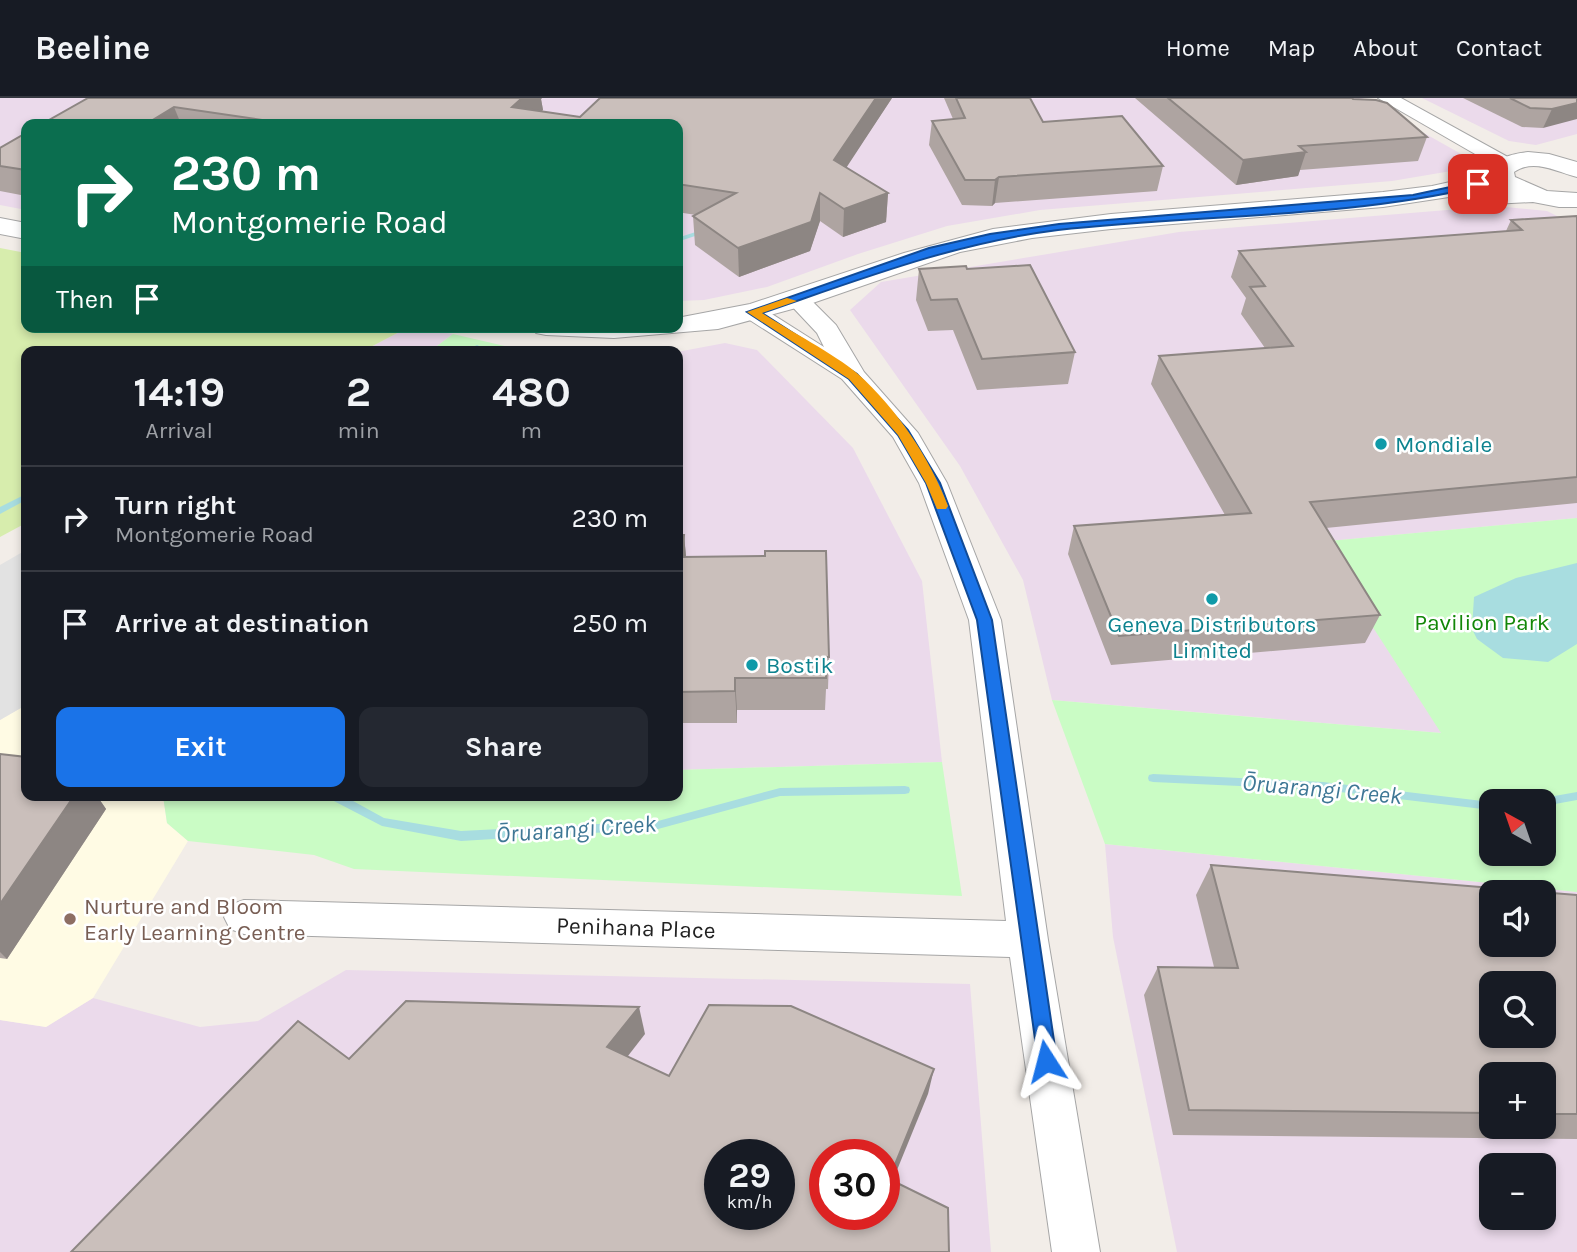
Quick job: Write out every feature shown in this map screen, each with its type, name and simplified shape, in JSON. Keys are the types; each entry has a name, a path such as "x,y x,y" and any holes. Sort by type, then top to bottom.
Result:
{"street":[{"path":"1387,98 1513,167"},
{"path":"1427,196 1513,167 1577,156"},
{"path":"1552,162 1577,170"},
{"path":"1513,167 1509,183 1532,195"},
{"path":"683,325 715,322 797,299 932,251 1027,231 1427,196 1473,198 1532,195 1574,202"},
{"path":"0,226 21,230"},
{"path":"797,299 827,330 853,376 904,433 933,483 985,620 1028,940 1076,1252"},
{"path":"753,312 853,376"},
{"name":"Penihana Place","path":"244,916 1028,940"}],"shaded area":[{"path":"0,98 1362,98 1470,159 1475,167 1392,181 1040,210 947,226 767,287 704,300 683,301 683,119 21,119 21,209 0,205"},
{"path":"1422,98 1577,98 1577,134 1536,145 1509,141"},
{"path":"1496,206 1547,211 1577,226 1577,518 1319,542 1442,733 1052,700 1023,580 960,466 850,310 881,282 1179,232"},
{"path":"397,333 453,334 437,346 373,346"},
{"path":"725,343 757,350 853,448 922,581 942,762 683,770 683,351"},
{"path":"21,553 21,708 0,720 0,565"},
{"name":"Nurture and Bloom Early Learning Centre","path":"21,708 21,801 164,801 167,823 188,841 93,998 46,1027 0,1020 0,720"},
{"path":"1105,844 1479,882 1479,957 1556,957 1556,890 1577,892 1577,1252 1177,1252 1113,937"},
{"path":"346,970 970,984 991,1252 0,1252 0,1020 46,1027 93,998 200,1027 258,1021"}],"green space":[{"path":"0,248 21,252 21,333 397,333 373,346 21,346 21,526 0,537"},
{"path":"453,334 504,346 437,346"},
{"name":"Pavilion Park","path":"1577,518 1577,892 1556,890 1556,880 1479,882 1105,844 1052,700 1441,733 1318,542"},
{"path":"942,762 962,896 354,869 314,855 188,841 167,823 164,801 683,801 683,770"}],"water":[{"path":"1577,563 1577,644 1548,662 1503,658 1477,639 1472,629 1474,597 1516,578"}],"building":[{"path":"88,98 522,98 512,107 580,117 600,98 876,98 834,160 888,193 844,209 820,193 811,222 738,248 693,216 736,193 683,185 683,119 255,119 174,107 154,119 51,119"},
{"path":"956,98 1030,98 1043,122 1122,116 1163,166 999,177 995,180 965,180 932,121 965,118"},
{"path":"1168,98 1376,100 1387,103 1427,137 1299,146 1306,152 1243,160"},
{"path":"1510,98 1577,98 1577,103 1552,109 1530,108"},
{"path":"21,136 21,169 0,166 0,148"},
{"name":"Mondiale","path":"1577,216 1577,477 1310,502 1380,615 1119,636 1074,526 1251,513 1159,356 1293,346 1250,287 1265,286 1239,251 1522,230 1511,220"},
{"path":"1030,265 1075,352 982,359 957,299 931,300 919,269 966,266 967,269"},
{"name":"Bostik","path":"765,551 826,551 829,657 826,657 826,678 735,678 735,691 683,692 683,557 765,556"},
{"path":"0,754 21,756 21,801 71,801 0,904"},
{"path":"1211,865 1479,887 1479,957 1556,957 1556,893 1577,895 1577,1114 1556,1114 1556,1062 1479,1062 1479,1113 1189,1110 1158,967 1238,968"},
{"path":"406,1001 639,1007 607,1047 669,1076 709,1005 791,1006 934,1069 900,1152 900,1139 809,1139 809,1230 900,1230 900,1184 948,1208 949,1252 71,1252 298,1021 349,1059"}],"waterway":[{"path":"683,238 705,231"},
{"path":"0,511 21,500"},
{"name":"Ōruarangi Creek","path":"1153,778 1323,786 1479,805"},
{"name":"Ōruarangi Creek","path":"343,801 382,822 461,836 658,825 780,792 905,790"},
{"name":"Ōruarangi Creek","path":"1556,800 1577,796"}],"slow traffic":[{"path":"791,301 753,312 853,376 904,433 933,483 942,506"}],"place":[{"name":"Mondiale","path":"1381,444"},
{"name":"Geneva Distributors Limited","path":"1212,599"},
{"name":"Bostik","path":"752,665"},
{"name":"Nurture and Bloom Early Learning Centre","path":"70,919"}],"route":[{"path":"1046,1061 985,620 933,483 904,433 853,376 753,312 932,251 990,237 1059,227 1413,198 1478,184"}]}
